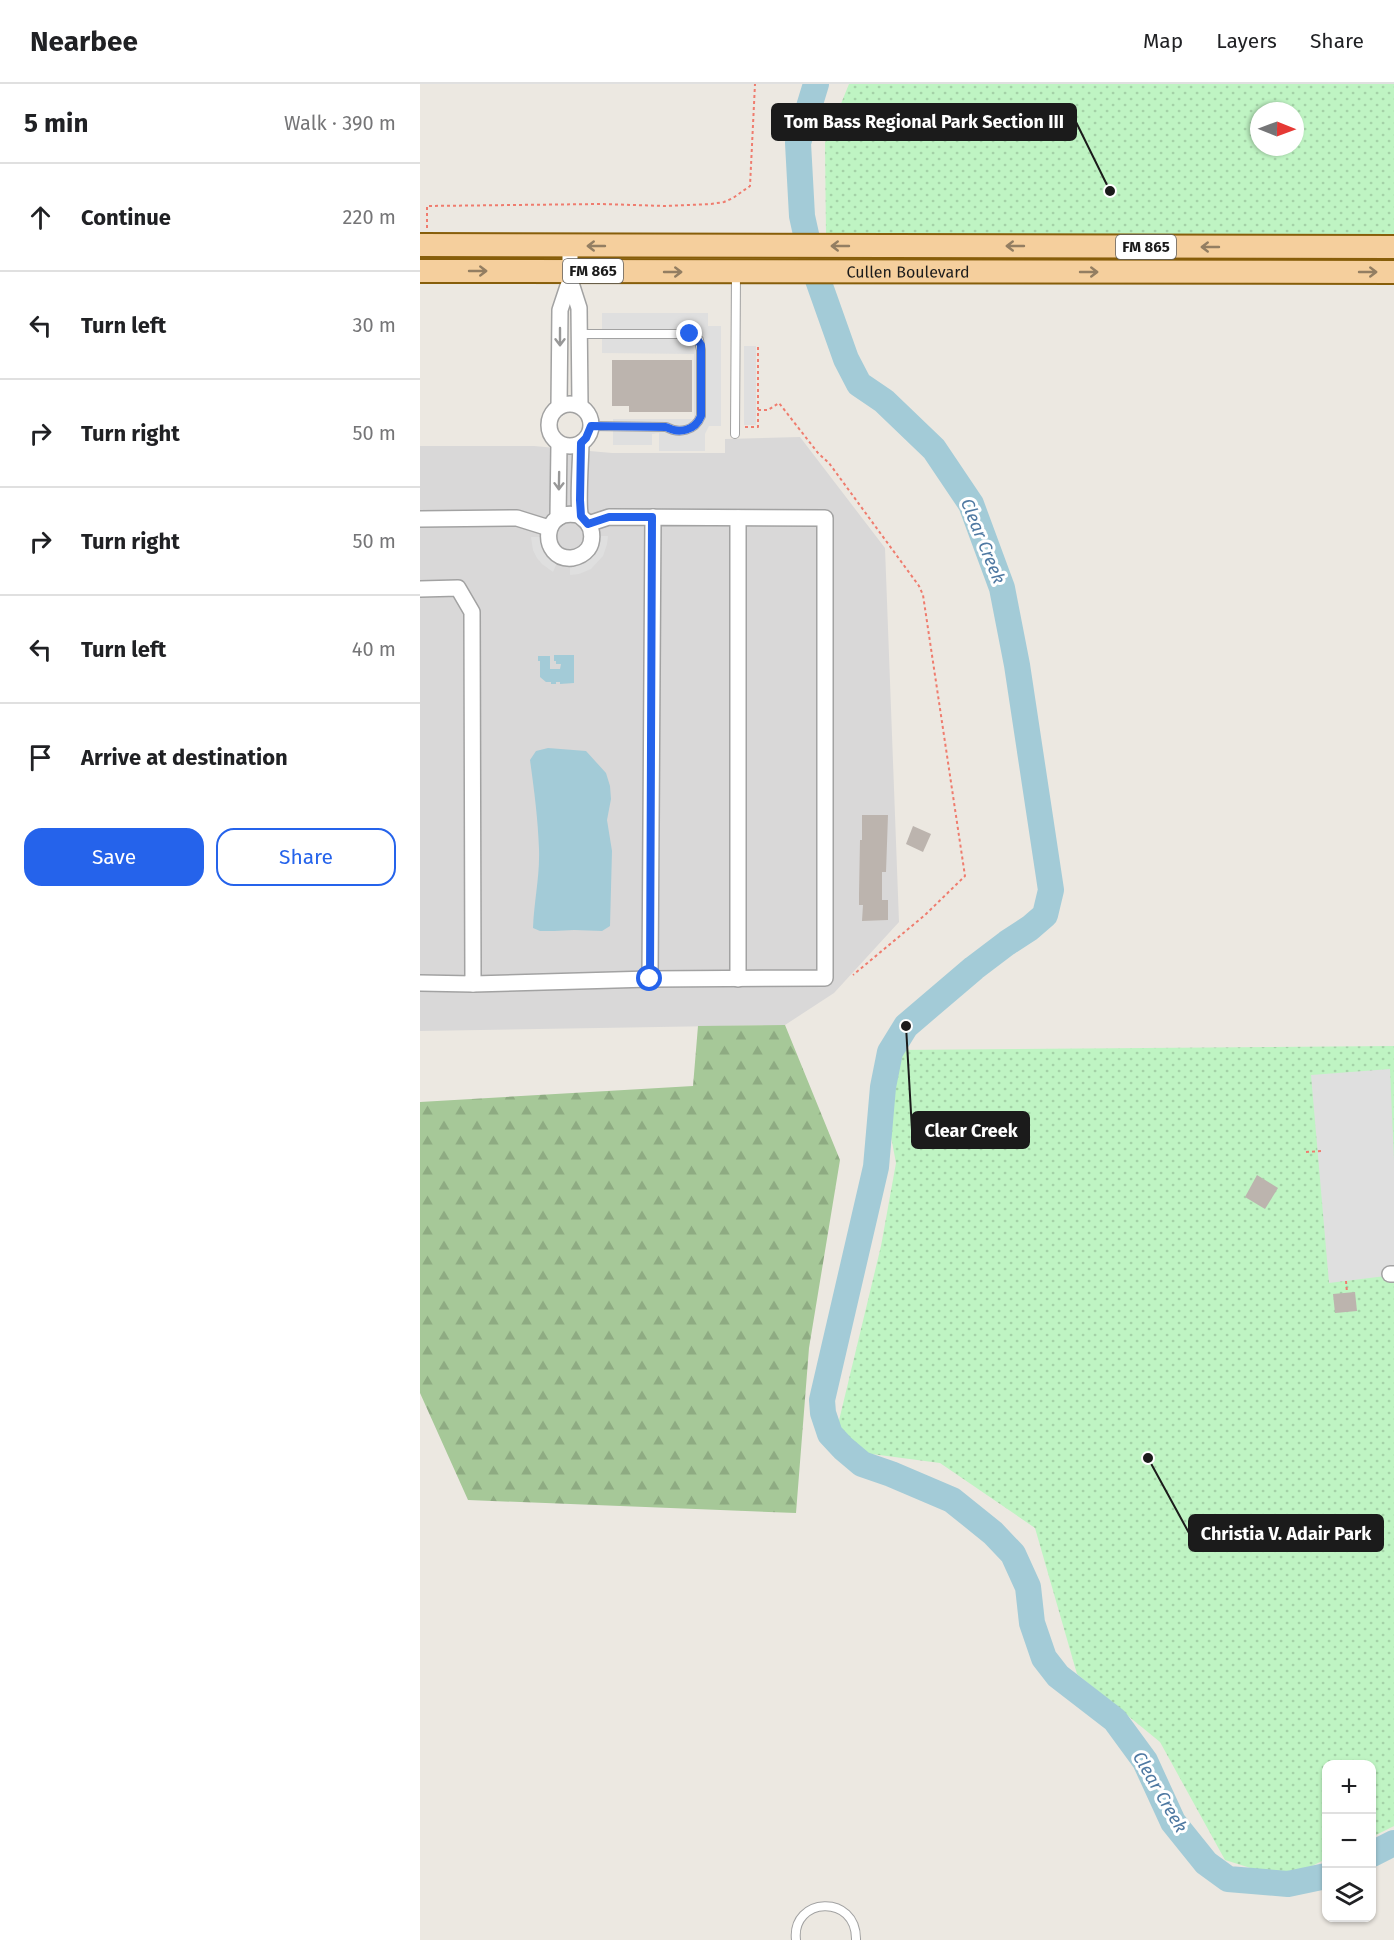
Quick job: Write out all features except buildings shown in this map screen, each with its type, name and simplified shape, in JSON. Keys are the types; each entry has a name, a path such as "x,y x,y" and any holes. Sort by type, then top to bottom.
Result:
{"main road":[{"name":"Cullen Boulevard","path":"423,245 1394,247"},
{"path":"1236,272 1239,262 1247,258 1378,256 1394,252"},
{"name":"Cullen Boulevard","path":"420,271 570,276 904,271 1394,272"}],"street":[{"path":"570,246 570,276 579,308 581,334 580,406"},
{"path":"559,407 560,310 570,276"},
{"path":"568,404 580,406 590,418 591,426 586,438 574,446 560,444 551,434 549,427 552,414 559,407 568,404"},
{"path":"560,444 554,523 548,540 551,547 561,557 569,558 583,554 588,549 592,535 584,520 580,500 581,443"},
{"path":"420,519 517,518 554,523 567,514 584,520 609,517 825,518 825,978 420,983"},
{"path":"650,979 652,517"},
{"path":"738,518 738,979"},
{"path":"420,589 458,588 472,612 473,984"}],"lane":[{"path":"735,434 736,272"},
{"path":"581,334 690,334 699,340 701,350 701,416 690,429 676,431 666,427 591,426"},
{"path":"794,1939 801,1918 818,1906 828,1905 846,1913 853,1921 856,1940"}],"path":[{"path":"423,245 427,206 601,204 665,206 711,204 733,198 750,186 755,84"},
{"path":"744,427 758,427 758,346"},
{"path":"758,410 768,410 778,404 829,463 921,590 965,876 853,975"},
{"path":"1306,1152 1322,1151"},
{"path":"1346,1281 1347,1293"}],"shaded area":[{"path":"602,313 708,313 708,326 721,326 721,426 709,426 705,434 705,451 659,451 659,433 652,434 652,445 613,445 613,419 694,419 694,354 602,353"},
{"path":"744,346 756,346 756,425 744,425"},
{"path":"800,437 885,548 899,922 834,993 785,1025 420,1031 420,446 534,446 612,453 725,453 725,439"},
{"path":"595,536 608,536 603,556 591,569 570,575 570,562"},
{"path":"531,537 543,537 558,560 553,572 537,558"},
{"path":"1390,1069 1394,1160 1394,1275 1329,1283 1311,1075"}],"green space":[{"path":"849,84 1394,84 1394,237 826,235 825,143"},
{"path":"785,1025 840,1160 809,1348 796,1513 468,1500 420,1393 420,1102 693,1086 698,1026"},
{"path":"1394,1046 1394,1826 1376,1835 1376,1760 1322,1760 1322,1861 1286,1879 1225,1860 1160,1742 1077,1674 1035,1528 940,1463 864,1453 836,1433 881,1246 896,1163 886,1110 894,1050"}],"water":[{"path":"554,655 574,655 574,683 551,684 540,677 538,656 550,656 550,669 560,669 561,664 556,664"},
{"path":"548,748 586,751 606,773 610,786 611,799 607,820 612,851 610,926 602,931 540,931 533,928 539,849 530,760 536,751"}],"waterway":[{"name":"Clear Creek","path":"816,84 798,143 802,216 813,266 846,359 859,384 884,401 934,449 971,504 1002,588 1017,665 1051,890 1045,915 974,968 906,1026 890,1052 883,1087 876,1167 822,1400 823,1413 830,1434 862,1464 952,1500 993,1533 1013,1554 1028,1587 1032,1623 1044,1658 1058,1676 1115,1720 1145,1761 1173,1822 1206,1863 1228,1879 1288,1884 1322,1877"},
{"name":"Clear Creek","path":"1376,1852 1394,1843"}],"place":[{"name":"Tom Bass Regional Park Section III","path":"1110,191"},
{"name":"Clear Creek","path":"906,1026"},
{"name":"Christia V. Adair Park","path":"1148,1458"}],"route":[{"path":"650,979 652,517 609,517 588,524 581,516 581,443 590,432 591,426 666,427 683,431 696,424 701,416 701,345 699,340 690,334"}]}
